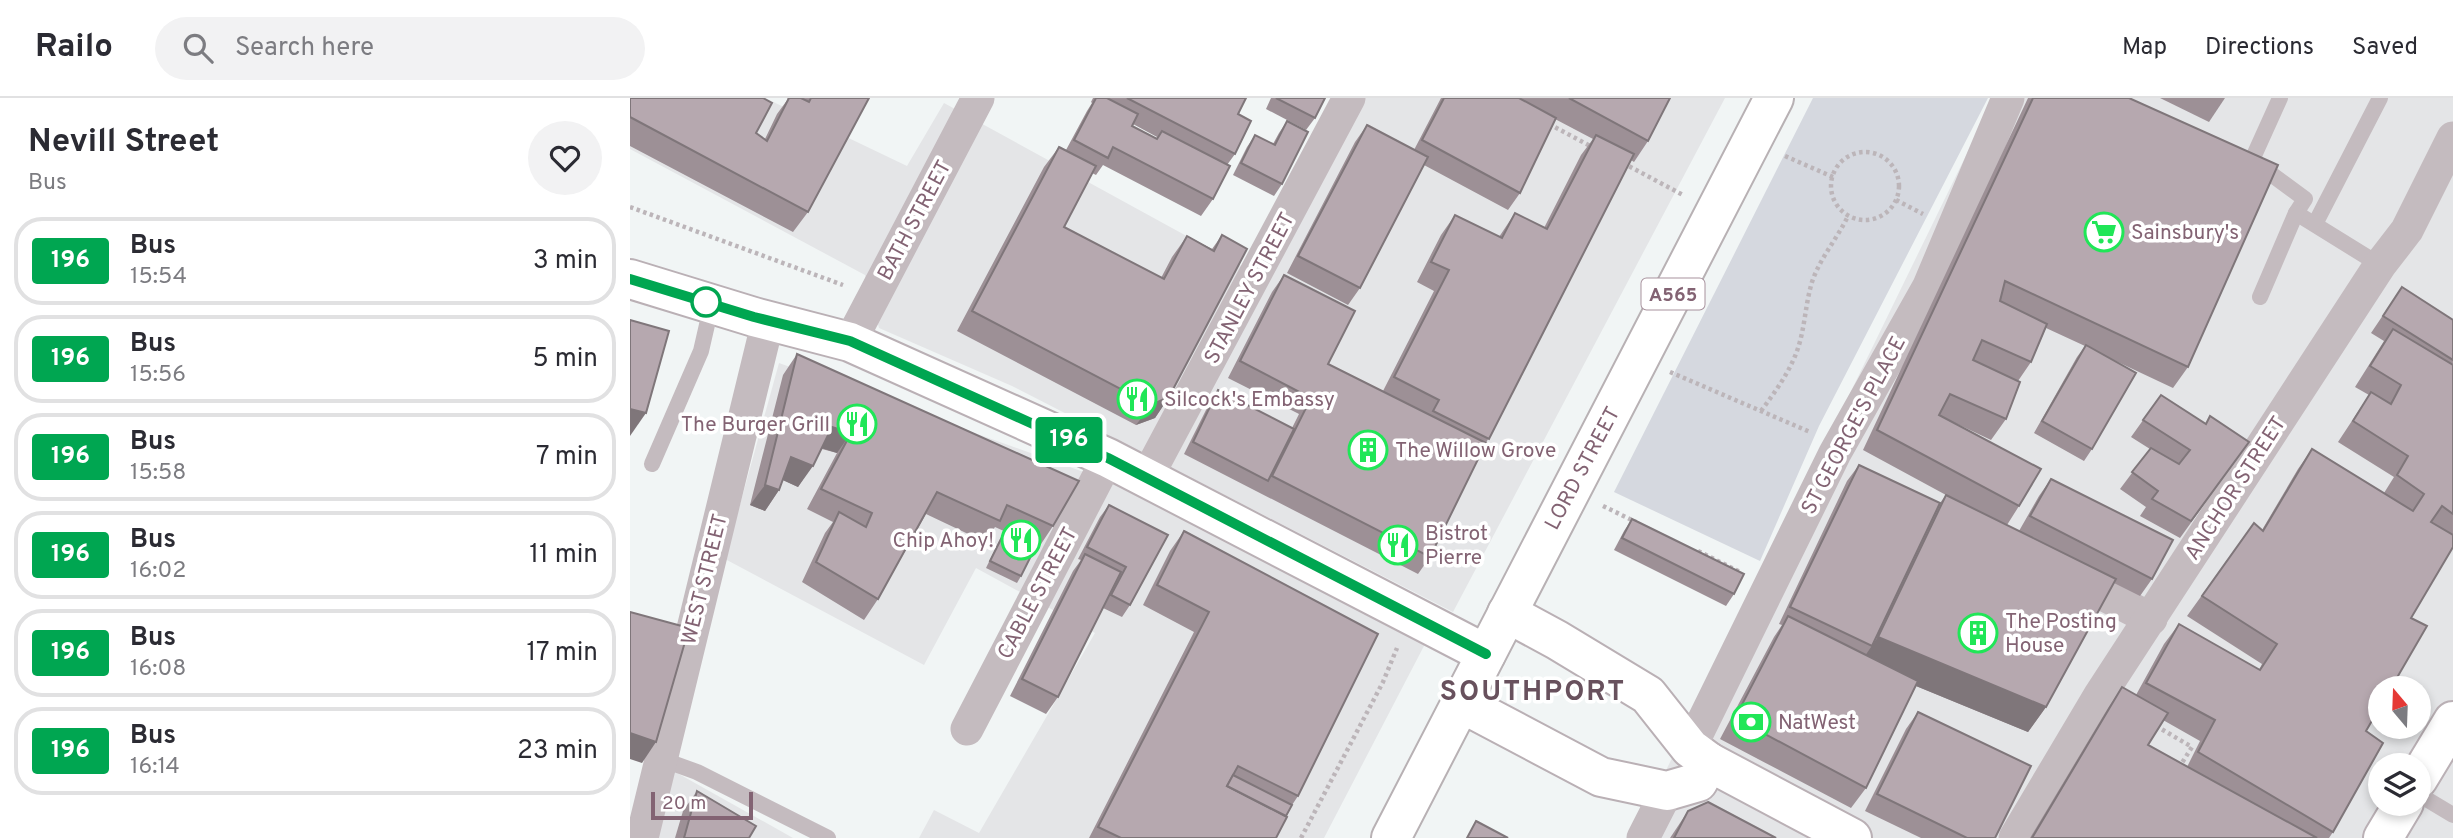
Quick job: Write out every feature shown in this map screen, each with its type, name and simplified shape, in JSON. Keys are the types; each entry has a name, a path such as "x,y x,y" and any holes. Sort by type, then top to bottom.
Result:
{"main road":[{"name":"LORD STREET","path":"1391,838 1774,98"},
{"path":"630,279 768,321 850,341 1147,477 1486,654"},
{"path":"1507,613 1648,695 1691,771 1804,838"},
{"path":"1461,703 1601,777 1691,771 1852,838"},
{"path":"2431,757 2453,721"},
{"path":"2383,838 2396,816"}],"street":[{"name":"BATH STREET","path":"850,341 978,98"},
{"name":"STANLEY STREET","path":"1147,477 1349,98"},
{"name":"ST GEORGE'S PLACE","path":"1691,771 1770,585 1845,454 1928,286 2008,98"},
{"name":"ANCHOR STREET","path":"2015,838 2100,695 2380,265 2407,230 2453,138"},
{"name":"WEST STREET","path":"642,838 768,321"},
{"name":"CABLE STREET","path":"967,729 1108,458"},
{"path":"2041,562 2151,619"},
{"path":"1643,838 1691,771"}],"lane":[{"path":"2260,297 2296,213 2305,199 2252,160 2280,98"},
{"path":"2315,224 2381,98"},
{"path":"2296,213 2380,265"},
{"path":"652,464 701,351 712,303"},
{"path":"661,759 697,772 828,838"},
{"path":"2431,802 2453,815"}],"path":[{"path":"1548,123 1596,149"},
{"path":"1752,142 1832,177"},
{"path":"1866,152 1886,160 1898,178 1899,190 1890,210 1870,220 1848,216 1833,199 1832,177 1845,159 1866,152"},
{"path":"1620,162 1715,212"},
{"path":"630,207 874,296"},
{"path":"1762,411 1784,379 1798,350 1812,282 1827,248 1848,216"},
{"path":"1639,359 1762,411 1845,454"},
{"path":"1571,490 1638,523"},
{"path":"1697,551 1770,585"},
{"path":"2100,695 2192,747 2173,777"}],"shaded area":[{"path":"630,98 765,98 907,166 944,103 1245,268 1336,98 1725,98 1453,612 1012,386 879,328 865,275 630,149"},
{"path":"1813,98 1988,98 1819,426 1760,561 1614,492"},
{"path":"1994,98 2453,98 2453,838 1633,838"},
{"path":"779,363 1120,485 1425,644 1324,838 919,838 934,810 979,833 1095,633 976,568 924,665 725,559"},
{"path":"670,769 793,838 652,838"}],"building":[{"path":"630,98 763,98 772,103 756,133 767,141 789,98 801,98 809,102 811,98 869,98 808,212 630,117"},
{"path":"1096,98 1107,98 1138,114 1132,126 1157,139 1162,131 1230,166 1213,199 1113,147 1108,158 1074,140"},
{"path":"1127,98 1246,98 1238,114 1251,121 1235,154"},
{"path":"1276,98 1325,98 1315,118"},
{"path":"1444,98 1519,98 1556,118 1520,193 1422,140"},
{"path":"1569,98 1670,98 1648,141"},
{"name":"Sainsbury's","path":"2033,98 2129,98 2278,165 2188,367 2005,281 2000,301 2047,324 2031,362 1982,340 1973,360 2020,382 2006,419 1950,394 1939,415 2041,469 2019,506 1877,430"},
{"path":"1287,121 1308,132 1282,184 1241,163 1255,135 1275,145"},
{"path":"1367,125 1428,157 1360,288 1298,256"},
{"path":"1596,135 1634,154 1489,439 1433,411 1439,400 1394,377 1449,270 1431,262 1455,215 1502,238 1515,213 1547,229"},
{"path":"1059,147 1096,166 1064,227 1164,279 1187,236 1214,251 1222,235 1247,249 1169,397 1151,405 972,311"},
{"path":"1284,275 1355,311 1328,364 1486,443 1430,557 1272,476 1311,398 1240,361"},
{"path":"2402,287 2453,320 2453,360 2383,316"},
{"path":"630,320 669,331 646,413 630,409"},
{"path":"2393,329 2453,365 2453,514 2442,506 2431,522 2453,535 2453,547 2411,618 2427,626 2398,676 2368,676 2366,731 2368,739 2377,739 2383,743 2377,753 2368,753 2368,770 2333,832 2198,752 2215,720 2146,683 2179,624 2260,670 2277,644 2202,596 2254,523 2263,531 2312,449 2413,511 2424,494 2397,475 2408,456 2353,421 2371,392 2391,404 2401,385 2370,366"},
{"path":"2086,345 2136,373 2092,449 2042,421"},
{"path":"797,354 1079,481 1053,526 1007,505 1000,521 937,492 878,599 816,562 839,512 866,527 872,513 821,489 851,433 832,427 813,466 791,457 779,490 765,485"},
{"path":"1218,390 1294,429 1268,481 1193,442"},
{"path":"2161,395 2206,424 2210,416 2249,442 2191,521 2152,499 2158,491 2132,472 2151,448 2179,464 2190,450 2143,420"},
{"path":"1859,465 1940,503 1872,646 1790,607"},
{"path":"2051,479 2173,540 2152,579 2030,516"},
{"name":"The Posting House","path":"1946,495 2116,579 2046,707 1878,637"},
{"path":"1109,505 1168,535 1130,605 1111,595 1126,567 1087,547"},
{"path":"1632,519 1744,574 1734,594 1622,538"},
{"path":"1184,531 1378,634 1298,796 1238,766 1227,786 1287,817 1276,838 1121,838 1098,827 1209,612 1157,585"},
{"path":"1004,533 1035,548 1021,576 990,561"},
{"path":"1085,554 1121,572 1058,697 1022,679"},
{"path":"630,612 689,628 656,742 630,733"},
{"path":"1788,616 1918,681 1866,788 1735,718"},
{"path":"2122,687 2168,713 2148,745 2317,838 2032,838"},
{"path":"1918,712 2031,766 1995,838 1967,838 1877,794"},
{"path":"1233,775 1292,805 1286,816 1227,786"},
{"path":"697,791 756,826 749,838 684,838"},
{"path":"1708,802 1776,838 1674,838 1688,811"},
{"path":"1476,821 1508,838 1467,838"}],"bus line":[{"name":"196","path":"630,279 754,317 850,341 1147,477 1486,654"}],"place":[{"name":"Sainsbury's","path":"2104,232"},
{"name":"Silcock's Embassy","path":"1137,399"},
{"name":"The Burger Grill","path":"857,424"},
{"name":"The Willow Grove","path":"1368,450"},
{"name":"Chip Ahoy!","path":"1021,540"},
{"name":"Bistrot Pierre","path":"1398,545"},
{"name":"The Posting House","path":"1978,633"},
{"name":"NatWest","path":"1751,722"}],"district":[{"name":"SOUTHPORT","path":"1533,690"}]}
